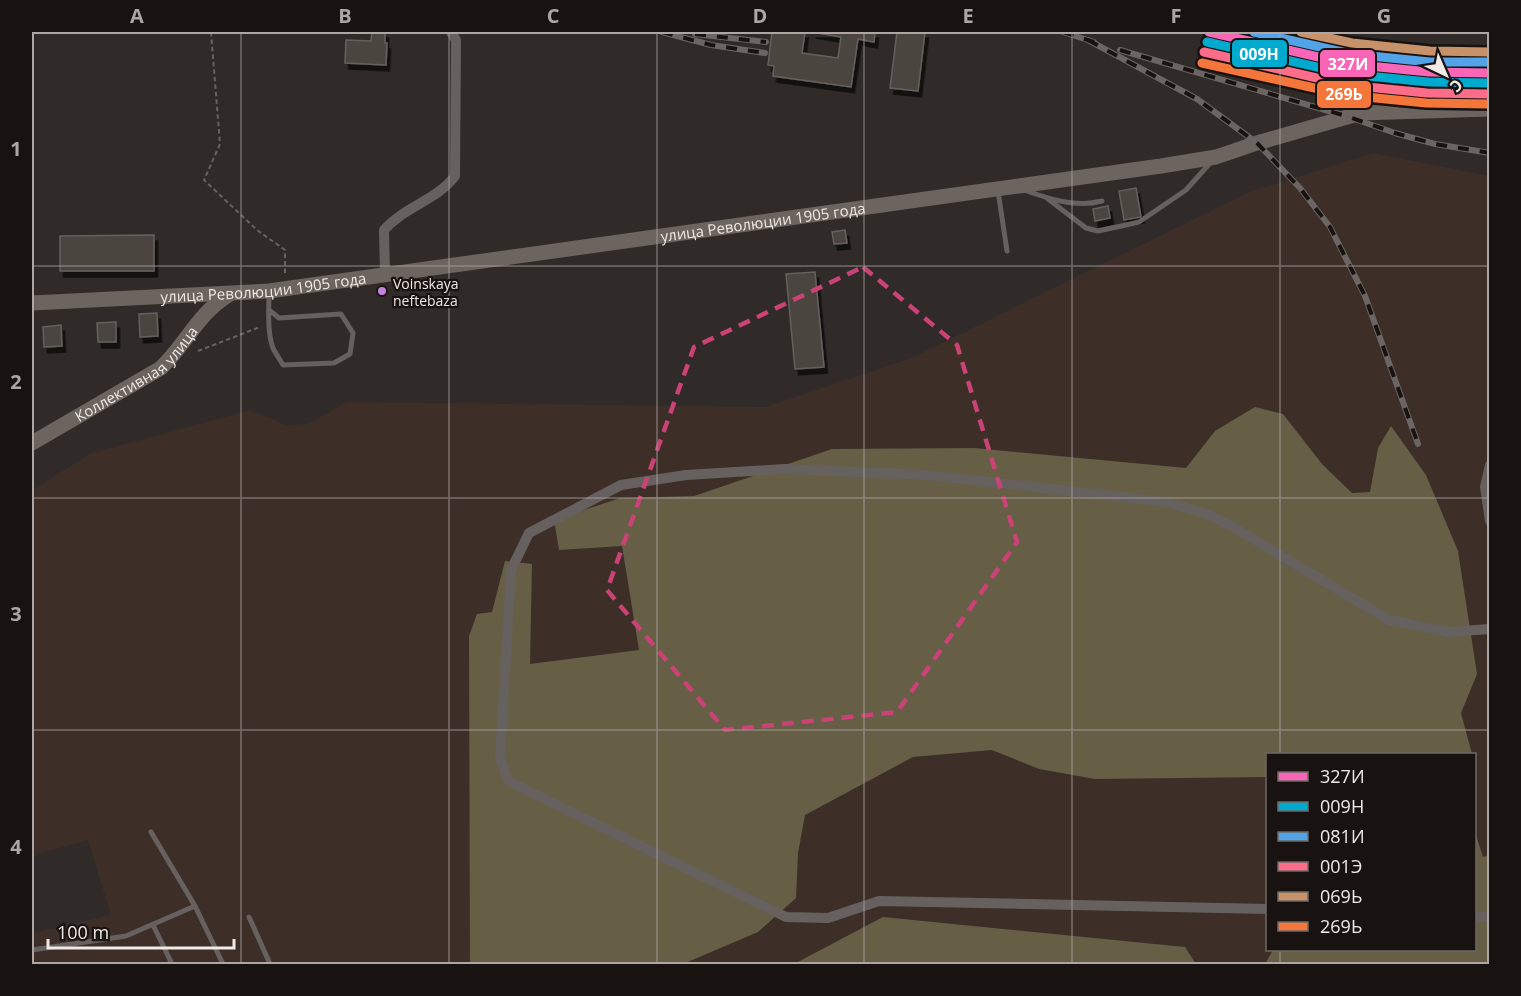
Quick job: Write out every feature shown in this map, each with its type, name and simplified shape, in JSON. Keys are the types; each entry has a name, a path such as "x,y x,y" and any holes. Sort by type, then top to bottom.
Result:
{"main road":[{"name":"улица Революции 1905 года","path":"32,303 269,291 1216,157 1360,113 1490,109"},
{"name":"Коллективная улица","path":"32,444 161,368 175,355 201,317 214,303 231,294"},
{"path":"194,296 201,317"}],"street":[{"path":"385,274 384,230 393,220 449,184 455,176 456,40 451,32"},
{"path":"1490,465 1485,487 1490,521"},
{"path":"1266,909 879,902 828,918 786,917 508,781 500,757 511,570 529,533 621,485 686,475 785,469 927,475 1166,502 1207,514 1233,527 1389,620 1448,632 1490,629"}],"lane":[{"path":"1048,199 1086,228 1098,231 1139,222 1186,190 1216,157"},
{"path":"1014,187 1048,199 1091,204 1102,201"},
{"path":"998,189 1007,250"},
{"path":"269,291 269,310 273,347 283,365 334,363 350,354 353,333 341,314 279,318 269,310"},
{"path":"151,832 195,906 223,964"},
{"path":"32,950 126,936 195,906"},
{"path":"249,917 270,964"},
{"path":"153,925 172,964"}],"path":[{"path":"211,32 220,144 204,180 257,230 285,250 286,288"},
{"path":"198,351 270,323"}],"highlighted area":[{"path":"863,267 957,345 1017,542 897,712 725,730 607,590 694,347"}],"shaded area":[{"path":"1373,153 1489,176 1489,964 32,964 32,933 111,915 88,840 32,856 32,491 89,454 251,410 287,426 310,423 347,402 766,407 912,358 1247,193"},
{"path":"1255,407 1283,414 1322,464 1352,493 1370,492 1378,448 1391,426 1426,475 1458,551 1477,674 1461,713 1472,753 1266,753 1266,777 1095,779 1039,769 992,750 913,757 805,815 798,853 796,898 758,932 683,964 470,964 469,636 477,614 492,612 505,561 532,564 530,664 639,650 622,546 559,550 554,520 620,498 694,496 832,449 974,448 1186,468 1215,431"},
{"path":"1476,835 1483,857 1489,855 1489,964 1265,964 1272,951 1476,951"},
{"path":"883,917 1185,947 1196,964 794,964"}],"building":[{"path":"372,32 385,32 386,65 345,63 346,40 371,41"},
{"path":"772,32 805,32 802,53 838,58 841,37 812,32 875,32 874,42 858,39 851,87 773,76 774,66 768,65"},
{"path":"897,32 925,32 918,91 890,88"},
{"path":"1136,188 1141,217 1124,220 1119,191"},
{"path":"1108,206 1110,218 1095,221 1093,209"},
{"path":"845,230 847,243 834,244 832,232"},
{"path":"154,235 154,271 60,271 60,236"},
{"path":"815,272 824,367 795,369 786,274"},
{"path":"157,313 158,336 140,337 139,314"},
{"path":"116,322 116,342 98,342 97,323"},
{"path":"61,325 62,346 44,347 43,327"}],"railway":[{"path":"662,32 711,45 765,53"},
{"path":"1063,32 1094,42"},
{"path":"695,34 766,42"},
{"path":"1088,40 1197,99 1257,143 1300,188 1330,227 1365,296 1418,444"},
{"path":"1120,50 1346,116 1395,133 1435,144 1490,153"}],"transit line":[{"name":"327И","path":"1209,32 1349,64 1429,72 1490,73"},
{"name":"081И","path":"1254,32 1351,54 1430,62 1490,62"},
{"name":"069Ь","path":"1301,32 1352,43 1430,51 1490,52"},
{"name":"009Н","path":"1207,42 1348,74 1428,82 1490,83"},
{"name":"001Э","path":"1204,52 1347,85 1427,93 1490,94"},
{"name":"269Ь","path":"1202,63 1346,95 1426,103 1489,104"}],"place":[{"name":"Voinskaya neftebaza","path":"382,291"}]}
